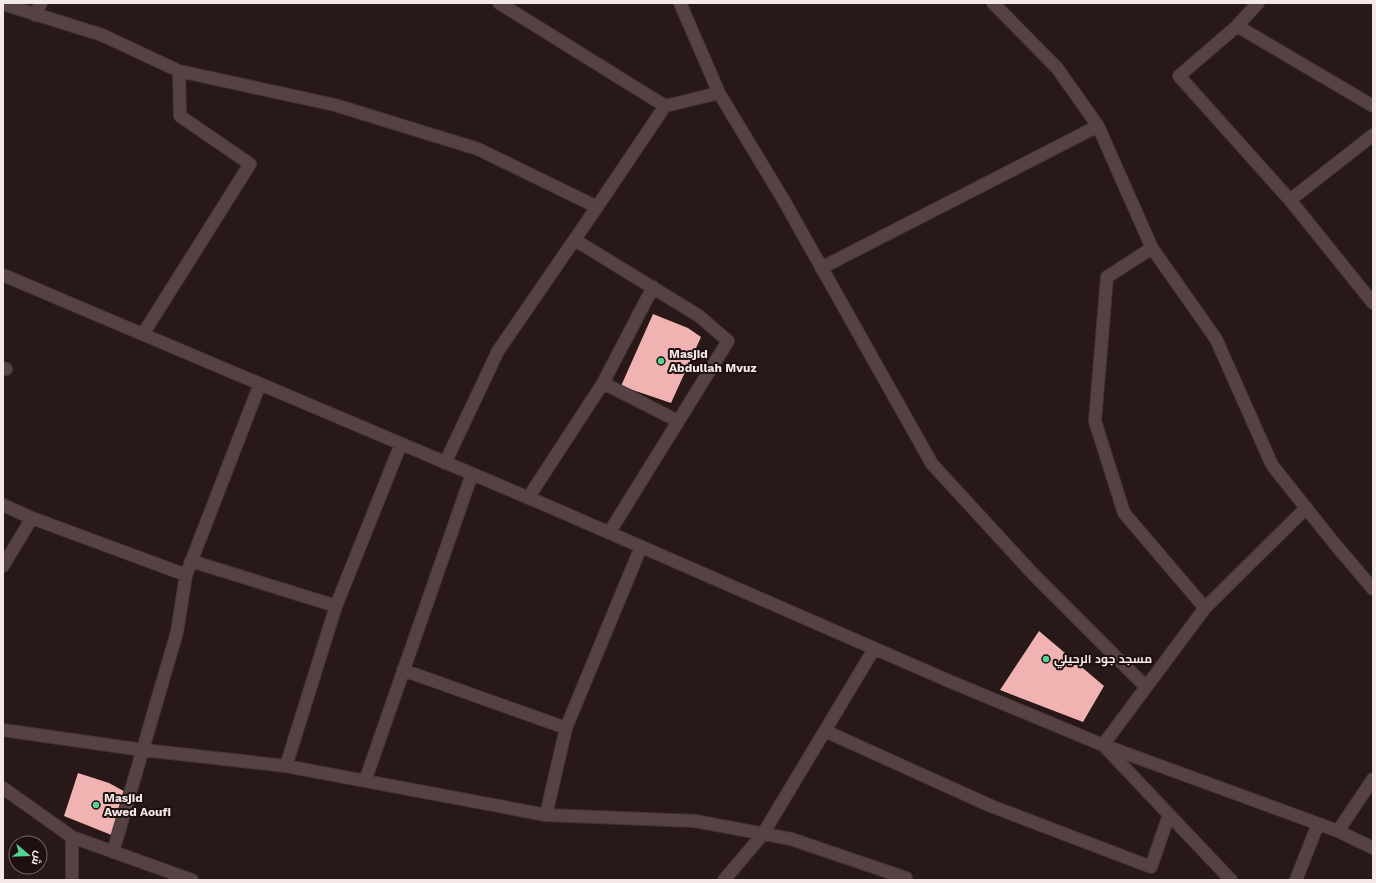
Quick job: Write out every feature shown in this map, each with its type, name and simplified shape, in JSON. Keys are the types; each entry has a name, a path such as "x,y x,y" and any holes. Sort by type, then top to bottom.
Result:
{"street":[{"path":"35,15 41,3"},
{"path":"499,3 665,106"},
{"path":"680,3 719,94 783,199 932,464 1035,576 1146,687"},
{"path":"993,3 1057,68 1098,126 1152,248 1216,339 1272,465 1373,588"},
{"path":"1258,3 1237,26 1179,76 1290,200 1373,304"},
{"path":"3,4 102,36 179,71 335,105 478,149 598,207"},
{"path":"1237,26 1373,106"},
{"path":"143,334 250,164 180,116 179,71"},
{"path":"446,463 498,352 598,207 665,106 719,94"},
{"path":"821,268 1098,126"},
{"path":"1290,200 1373,135"},
{"path":"575,240 699,316 728,341 609,533"},
{"path":"1152,248 1107,277 1095,421 1124,513 1205,608"},
{"path":"3,275 528,498 874,649 1103,745 1338,831 1373,848"},
{"path":"528,498 603,383 653,288"},
{"path":"603,383 678,421"},
{"path":"113,852 177,632 186,575 260,384"},
{"path":"286,766 336,606 401,444"},
{"path":"365,781 472,474"},
{"path":"3,505 32,518 186,575"},
{"path":"1103,745 1205,608 1306,508"},
{"path":"3,566 32,518"},
{"path":"546,815 566,728 641,547"},
{"path":"191,561 336,606"},
{"path":"724,880 762,834 874,649"},
{"path":"403,670 566,728"},
{"path":"3,730 143,750 286,766 546,815 695,821 791,839 906,878"},
{"path":"825,730 991,806 1151,867 1169,815"},
{"path":"1103,745 1231,880"},
{"path":"1338,831 1373,779"},
{"path":"3,788 72,837 192,880"},
{"path":"1296,880 1318,824"},
{"path":"72,837 72,880"}],"building":[{"name":"Masjid Abdullah Mvuz","path":"653,314 688,328 701,337 671,403 621,386"},
{"name":"مسجد جود الرحيلي","path":"1039,631 1104,686 1083,722 1000,690"},
{"name":"Masjid Awed Aoufi","path":"78,773 109,783 129,794 114,836 64,816"}],"place":[{"name":"Masjid Abdullah Mvuz","path":"661,361"},
{"name":"مسجد جود الرحيلي","path":"1046,659"},
{"name":"Masjid Awed Aoufi","path":"96,805"}]}
